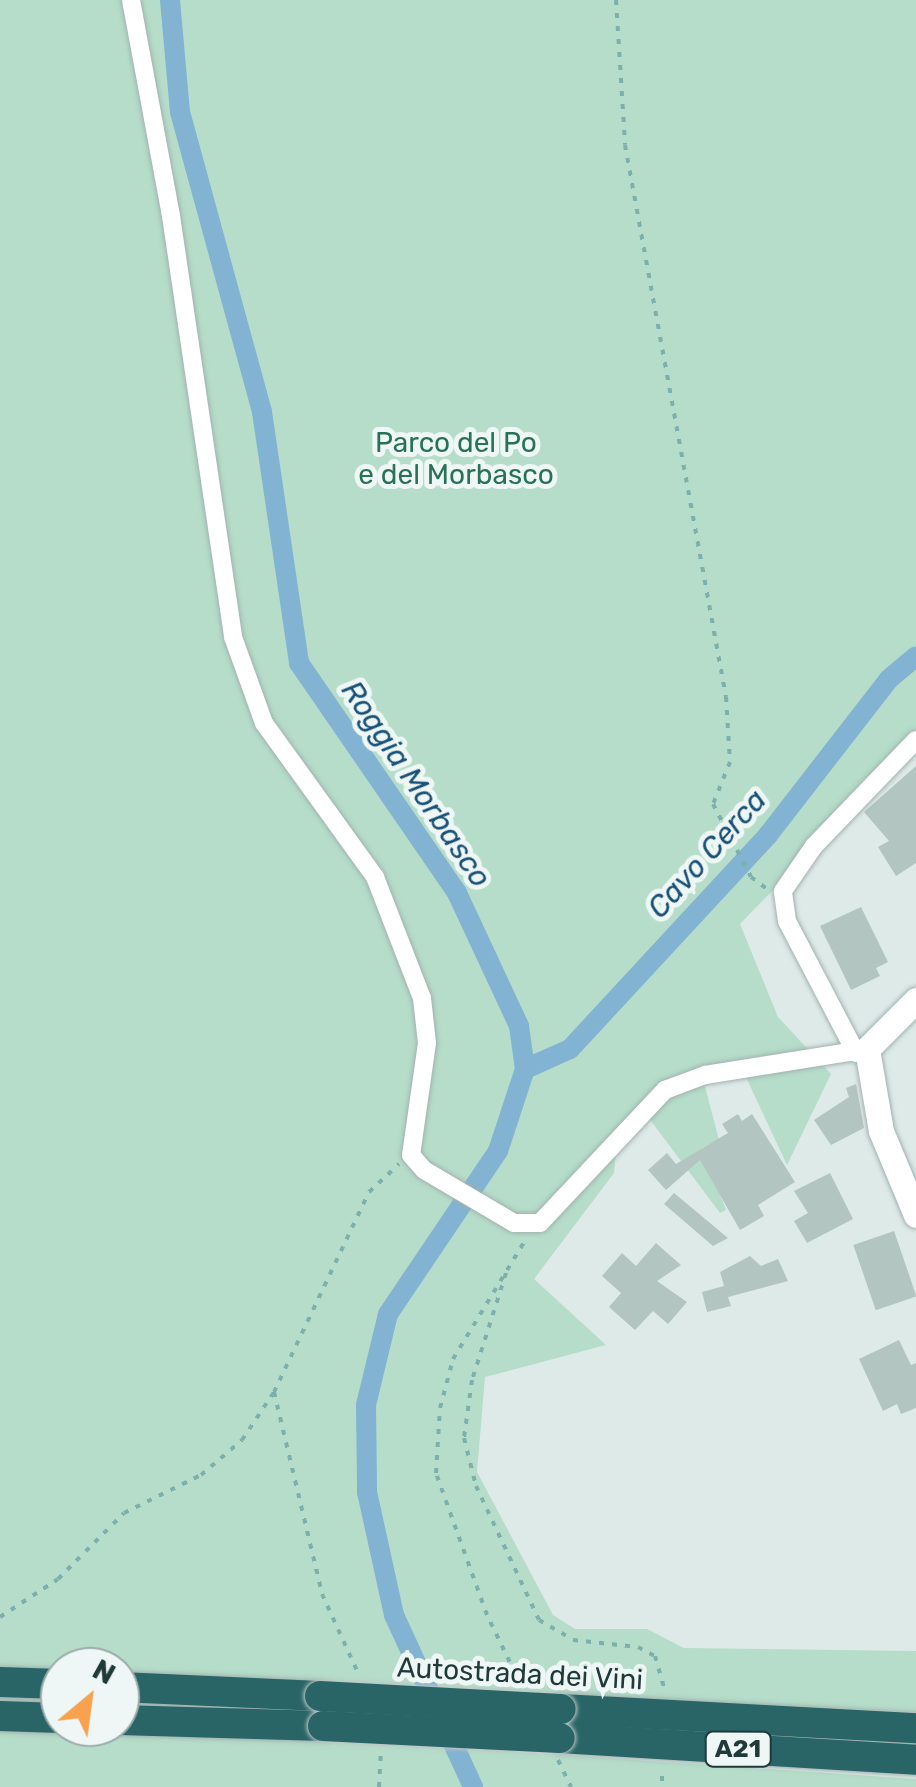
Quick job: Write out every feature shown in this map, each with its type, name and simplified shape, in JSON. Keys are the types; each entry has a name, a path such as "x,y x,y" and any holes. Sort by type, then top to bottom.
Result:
{"highway":[{"path":"0,1682 40,1683"},
{"name":"Autostrada dei Vini","path":"140,1689 558,1733 916,1760"},
{"name":"Autostrada dei Vini","path":"140,1719 322,1711"},
{"path":"0,1716 40,1717"},
{"name":"Autostrada dei Vini","path":"558,1733 916,1728"}],"street":[{"path":"131,0 171,216 232,637 264,722 375,877 422,998 426,1043 417,1162 496,1212 528,1224 546,1220 665,1090 705,1075 862,1051 916,1000"},
{"path":"916,740 814,846 783,891 788,921 862,1051 881,1131 916,1214"}],"path":[{"path":"616,0 625,145 726,697 730,762 713,804 726,836 751,876"},
{"path":"0,1617 3,1609 58,1579 124,1512 201,1475 242,1440 274,1392 369,1192 417,1162"},
{"path":"528,1224 526,1242 452,1359 440,1408 436,1472 487,1615 529,1701"},
{"path":"507,1268 472,1380 464,1438 476,1486 539,1620 573,1640 638,1647 654,1656 664,1670 665,1697"},
{"path":"274,1392 322,1594 362,1684"},
{"path":"558,1733 571,1787"},
{"path":"379,1740 379,1787"},
{"path":"662,1776 662,1787"}],"green space":[{"name":"Parco del Po e del Morbasco","path":"0,0 916,0 916,743 740,924 778,1017 831,1074 787,1165 744,1073 703,1079 719,1140 702,1148 726,1210 720,1213 642,1109 617,1141 614,1173 534,1279 606,1345 485,1377 477,1472 553,1615 575,1629 647,1629 684,1648 916,1651 916,1712 493,1693 517,1752 916,1779 916,1787 0,1787"}],"building":[{"path":"916,766 916,863 896,876 878,847 889,841 864,812"},
{"path":"861,907 888,962 876,968 880,976 851,990 820,926"},
{"path":"856,1084 864,1128 831,1145 814,1120 849,1097 846,1088"},
{"path":"738,1114 742,1121 752,1114 795,1182 758,1205 764,1216 740,1230 700,1160 666,1190 648,1170 667,1153 676,1164 728,1133 722,1124"},
{"path":"830,1173 853,1219 807,1243 794,1221 808,1213 794,1191"},
{"path":"674,1193 728,1238 713,1246 664,1204"},
{"path":"894,1231 916,1296 876,1310 853,1245"},
{"path":"656,1243 681,1265 657,1281 687,1302 668,1324 653,1311 635,1330 609,1307 621,1293 602,1276 622,1253 636,1266"},
{"path":"750,1256 761,1266 778,1259 788,1281 728,1297 731,1306 707,1312 702,1292 724,1286 720,1272"},
{"path":"899,1340 911,1365 916,1363 916,1408 901,1414 897,1404 883,1411 859,1359"}],"waterway":[{"name":"Roggia Morbasco","path":"170,0 180,112 262,412 299,663 457,893 519,1026 525,1069 498,1151 388,1314 366,1405 367,1492 394,1615 473,1787"},
{"name":"Cavo Cerca","path":"525,1069 570,1049 768,835 889,679 916,656"}]}
